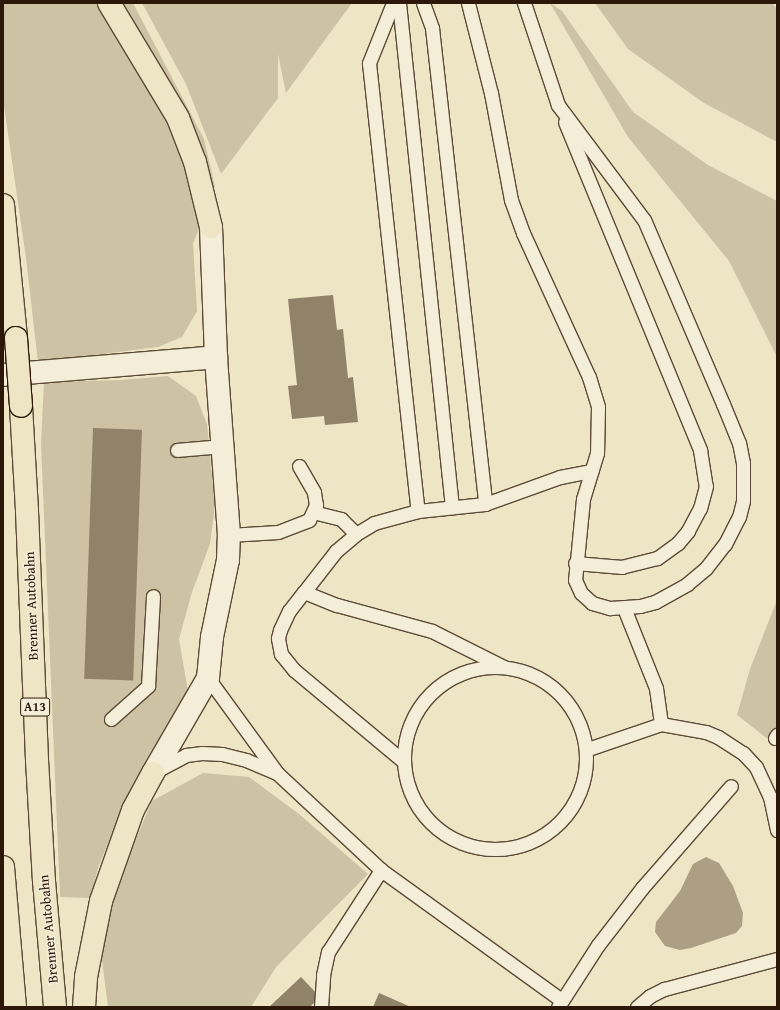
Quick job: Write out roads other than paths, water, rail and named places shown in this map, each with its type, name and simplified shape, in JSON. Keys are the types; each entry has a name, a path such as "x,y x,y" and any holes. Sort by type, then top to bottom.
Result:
{"highway":[{"path":"109,3 178,118 195,162 211,227"},
{"name":"Brenner Autobahn","path":"3,205 16,338 27,511 37,767 48,935 56,1007"},
{"path":"84,1007 88,963 101,901 133,810 153,773"},
{"path":"3,867 10,965 15,1007"},
{"path":"5,1007 10,965"}],"street":[{"path":"153,773 208,678 212,637 228,560 229,535 216,357 211,227"},
{"path":"3,375 216,357"}],"lane":[{"path":"393,3 368,63 418,511"},
{"path":"399,3 452,507"},
{"path":"423,3 432,28 485,504"},
{"path":"468,3 491,93 511,200 596,396 599,433 592,471 583,500 575,564 575,580 585,598 600,606 624,608 655,602 672,594 706,568 717,556 740,517 743,495 743,463 738,443 723,404 644,220 558,105"},
{"path":"524,3 558,105 700,450 706,474 706,486 700,508 688,531 668,551 652,560 634,566 575,564"},
{"path":"177,450 222,446"},
{"path":"229,535 278,532 296,527 309,520 316,505 314,492 299,466"},
{"path":"403,761 294,670 284,658 278,638 289,611 336,552 356,534 374,523 418,511 485,504 560,477 592,471"},
{"path":"313,512 341,519 356,534"},
{"path":"304,592 337,605 432,631 504,667 532,674 557,690 575,712 588,749 587,770 578,799 560,824 535,841 506,850 475,848 447,836 424,816 409,790 403,761 408,729 423,702 445,681 474,669 504,667"},
{"path":"111,718 148,686 154,596"},
{"path":"624,608 656,688 661,724"},
{"path":"208,678 277,773 381,870 560,1004 598,945 638,894 731,786"},
{"path":"588,749 661,724 706,732 730,743 743,753 756,767 765,785 777,830"},
{"path":"153,773 170,762 202,753 222,754 246,760 277,773"},
{"path":"321,1007 323,975 328,952 381,870"},
{"path":"637,1007 650,996 664,989 777,959"}]}
